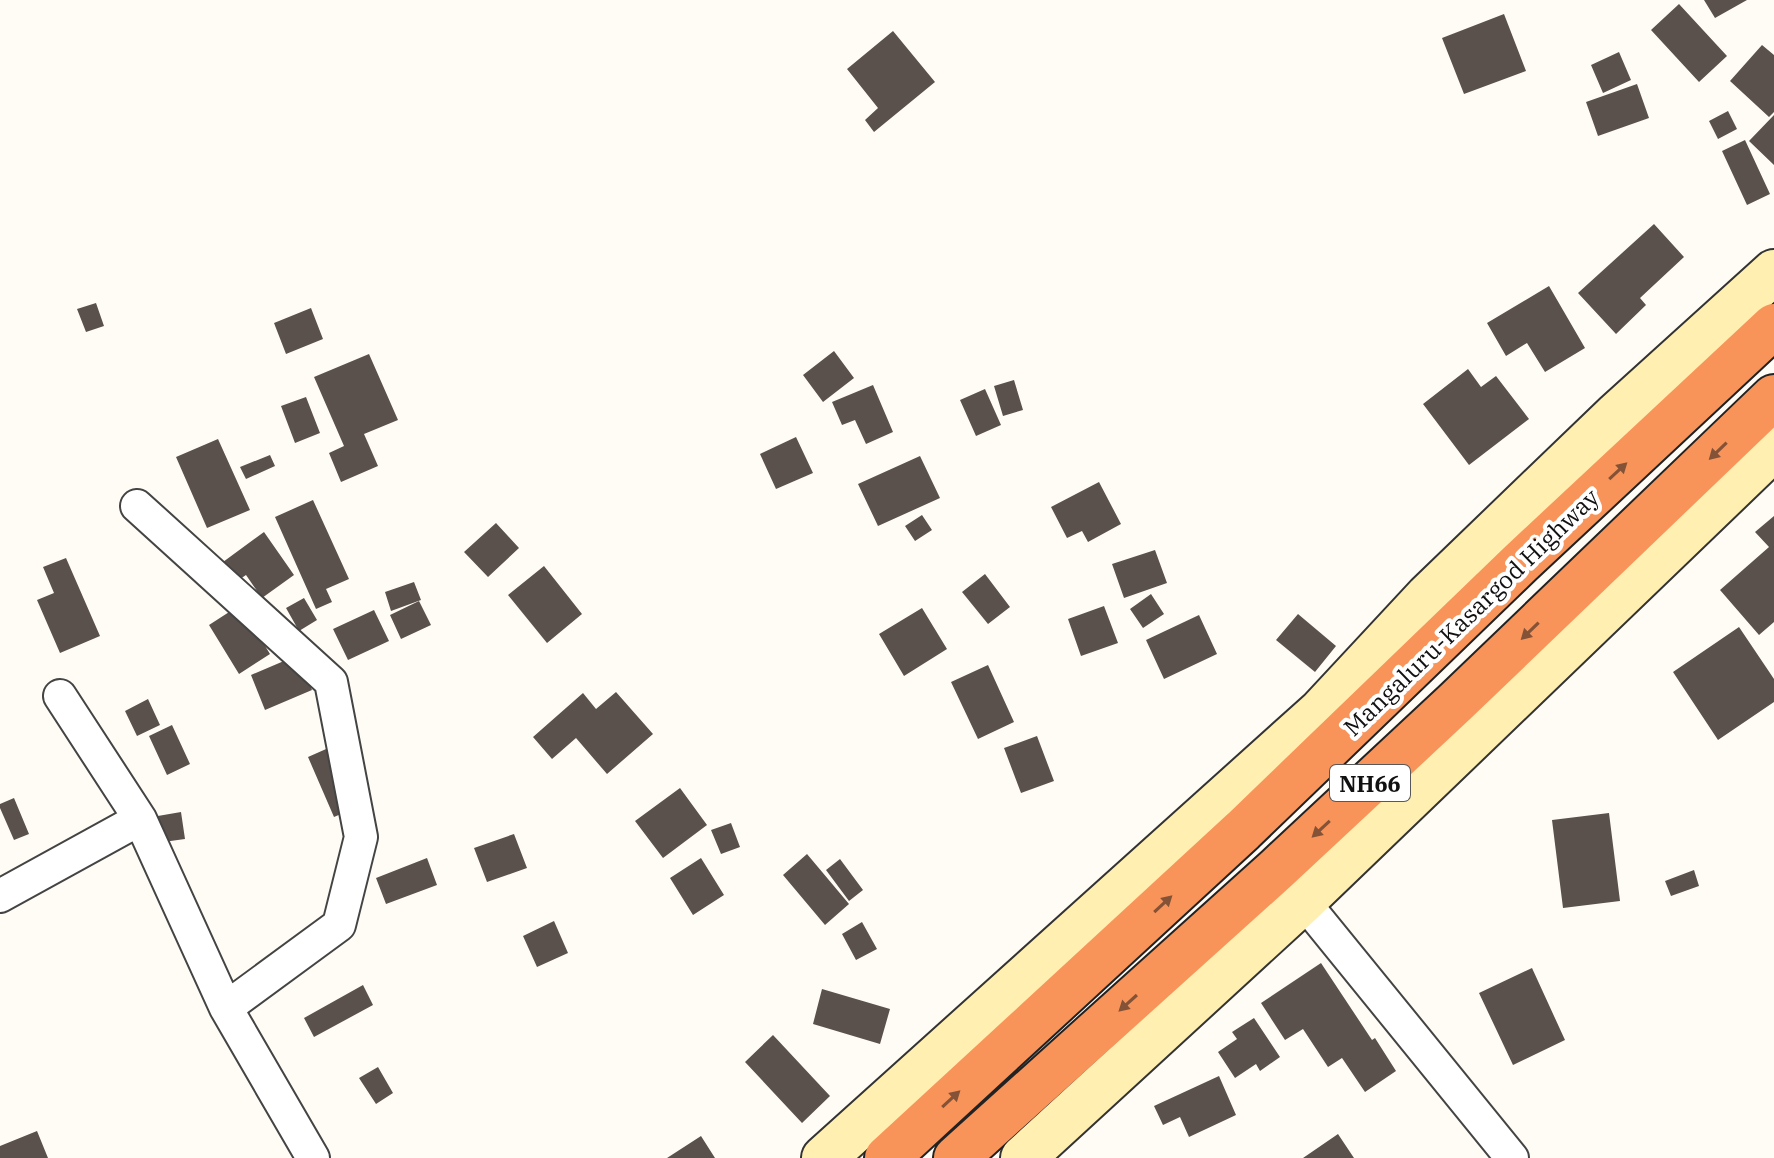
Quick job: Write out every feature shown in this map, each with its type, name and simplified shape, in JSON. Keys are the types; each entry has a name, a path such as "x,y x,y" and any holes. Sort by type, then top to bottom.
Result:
{"highway":[{"name":"Mangaluru-Kasargod Highway","path":"887,1158 1243,830 1520,563 1774,326"},
{"name":"NH66","path":"956,1158 1333,818 1774,397"}],"street":[{"path":"824,1158 1321,711 1428,596 1616,415 1774,272"},
{"path":"1023,1158 1303,901 1774,448"},
{"path":"137,506 331,682 361,837 339,925 226,1008"},
{"path":"60,696 140,819 226,1008 313,1158"},
{"path":"0,896 140,819"},
{"path":"1303,901 1512,1158"}],"building":[{"path":"1704,0 1747,0 1715,18"},
{"path":"1679,4 1727,56 1699,82 1651,30"},
{"path":"1504,14 1526,71 1464,94 1442,38"},
{"path":"893,31 935,82 874,132 865,120 878,108 847,69"},
{"path":"1762,45 1774,55 1774,112 1769,117 1730,81"},
{"path":"1619,52 1631,80 1603,93 1591,65"},
{"path":"1637,84 1649,118 1598,136 1586,102"},
{"path":"1728,111 1737,129 1718,139 1709,121"},
{"path":"1774,115 1774,165 1749,141"},
{"path":"1745,140 1770,194 1747,205 1722,151"},
{"path":"1654,224 1684,257 1640,298 1646,305 1616,334 1578,293"},
{"path":"1549,286 1585,348 1545,372 1527,343 1506,356 1487,323"},
{"path":"96,303 104,326 86,332 77,309"},
{"path":"311,308 323,339 286,354 274,323"},
{"path":"834,351 854,378 823,402 803,375"},
{"path":"369,354 398,420 364,434 378,466 341,482 329,453 344,446 314,377"},
{"path":"1468,369 1481,387 1496,376 1529,419 1469,465 1423,404"},
{"path":"1014,380 1023,410 1003,416 994,386"},
{"path":"873,385 893,432 866,444 855,420 842,425 832,402"},
{"path":"985,389 1001,425 976,436 960,400"},
{"path":"306,397 320,433 295,443 281,406"},
{"path":"796,437 813,473 776,489 760,454"},
{"path":"218,439 250,510 207,528 176,457"},
{"path":"270,455 275,466 246,479 240,467"},
{"path":"920,456 940,498 878,526 858,484"},
{"path":"1099,482 1121,524 1088,542 1082,531 1067,538 1051,507"},
{"path":"313,500 349,579 326,589 332,602 316,609 275,517"},
{"path":"922,515 932,530 915,541 905,526"},
{"path":"1774,516 1774,622 1759,635 1720,590 1769,547 1755,532"},
{"path":"496,523 519,548 488,577 464,552"},
{"path":"264,532 294,575 262,598 246,575 237,581 223,562"},
{"path":"1155,550 1167,583 1124,598 1112,564"},
{"path":"66,558 100,636 60,653 37,600 54,593 43,567"},
{"path":"544,566 582,614 547,643 508,595"},
{"path":"985,574 1010,607 988,624 962,592"},
{"path":"414,582 421,600 391,611 385,592"},
{"path":"1151,594 1164,614 1143,628 1130,609"},
{"path":"304,598 317,620 299,631 286,608"},
{"path":"419,601 431,625 401,639 390,615"},
{"path":"240,605 270,654 239,674 209,625"},
{"path":"1104,606 1118,643 1081,656 1068,619"},
{"path":"922,608 947,649 904,676 879,634"},
{"path":"374,610 389,641 348,660 333,629"},
{"path":"1298,614 1336,646 1315,672 1276,640"},
{"path":"1199,615 1217,654 1164,679 1146,640"},
{"path":"1739,627 1774,679 1774,702 1718,740 1673,672"},
{"path":"298,655 312,690 265,710 251,675"},
{"path":"988,665 1014,722 978,739 951,682"},
{"path":"616,692 653,734 607,774 576,738 552,759 533,737 583,693 596,709"},
{"path":"148,699 160,725 137,736 125,711"},
{"path":"172,725 190,764 167,775 149,736"},
{"path":"1037,736 1054,781 1021,793 1004,748"},
{"path":"342,742 369,802 334,817 308,757"},
{"path":"680,788 707,825 663,858 635,821"},
{"path":"14,798 29,834 14,840 0,804"},
{"path":"181,812 185,839 156,843 152,817"},
{"path":"1609,813 1620,901 1563,908 1552,820"},
{"path":"731,823 740,847 721,854 711,830"},
{"path":"514,834 527,868 487,882 474,848"},
{"path":"807,854 849,904 825,925 783,875"},
{"path":"427,858 437,885 386,904 376,878"},
{"path":"701,858 724,895 693,915 670,878"},
{"path":"840,859 863,890 849,901 826,870"},
{"path":"1694,870 1699,886 1671,896 1665,881"},
{"path":"554,921 568,953 537,967 523,936"},
{"path":"862,922 877,949 856,960 842,934"},
{"path":"1321,963 1396,1071 1365,1092 1342,1058 1328,1067 1303,1029 1285,1040 1261,1003"},
{"path":"1532,968 1565,1040 1513,1065 1479,993"},
{"path":"363,985 373,1005 314,1037 304,1018"},
{"path":"822,989 890,1009 880,1044 813,1024"},
{"path":"1254,1018 1280,1057 1260,1071 1256,1064 1235,1078 1218,1052 1237,1039 1232,1032"},
{"path":"773,1035 830,1096 802,1123 745,1062"},
{"path":"378,1067 393,1093 376,1104 359,1078"},
{"path":"1219,1076 1236,1115 1189,1137 1180,1117 1163,1125 1154,1106"},
{"path":"37,1131 48,1158 0,1158 0,1146"},
{"path":"1338,1134 1354,1158 1303,1158"},
{"path":"701,1136 715,1158 667,1158"}]}
